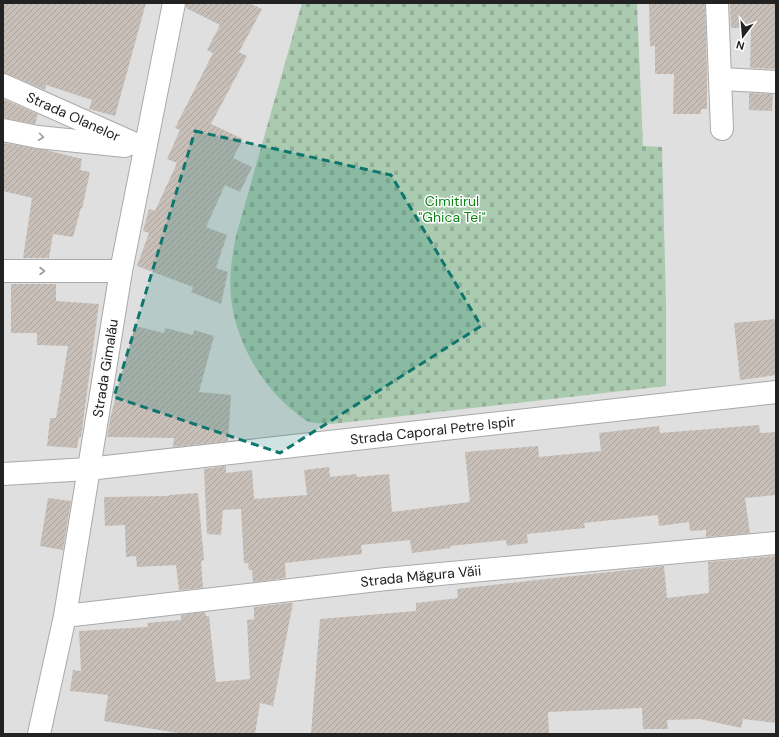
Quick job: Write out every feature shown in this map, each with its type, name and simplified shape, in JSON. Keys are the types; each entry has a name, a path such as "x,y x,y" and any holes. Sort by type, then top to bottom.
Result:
{"street":[{"name":"Strada Gimalău","path":"39,734 65,616 121,271 144,148 174,3"},
{"path":"717,3 722,129"},
{"path":"721,79 776,82"},
{"name":"Strada Olanelor","path":"3,85 144,148"},
{"path":"3,130 38,137 144,148"},
{"path":"3,271 121,271"},
{"name":"Strada Caporal Petre Ispir","path":"3,474 88,469 776,392"},
{"name":"Strada Măgura Văii","path":"65,616 386,579 776,543"}],"highlighted area":[{"path":"195,131 391,175 481,326 280,453 114,397"}],"shaded area":[{"path":"3,3 776,3 776,734 3,734"}],"green space":[{"name":"Cimitirul \"Ghica Tei\"","path":"302,3 637,3 643,146 662,147 666,303 666,386 332,424 307,421 271,389 252,361 238,329 230,289 232,259 236,236"}],"building":[{"path":"3,3 146,3 115,116 89,109 92,100 46,85 45,90 3,73"},
{"path":"186,3 249,3 262,9 239,52 247,56 211,124 243,139 233,158 252,167 240,192 225,185 206,227 227,235 216,268 228,272 221,304 191,292 193,287 137,266 149,233 143,231 149,209 155,211 177,163 167,159 180,130 175,128 213,53 207,50 220,25 186,8"},
{"path":"649,3 705,3 707,109 701,109 701,114 673,114 674,74 655,74 655,46 650,46"},
{"path":"730,3 776,3 776,69 750,68 751,28 731,28"},
{"path":"749,93 773,94 772,111 749,110"},
{"path":"3,99 38,114 35,124 3,118"},
{"path":"3,143 46,150 82,159 80,170 90,172 82,209 81,208 73,237 53,234 49,258 23,258 32,198 3,191"},
{"path":"11,284 56,284 56,301 99,304 81,437 79,437 77,448 47,446 50,418 56,418 68,346 37,345 37,333 11,333"},
{"path":"776,319 776,375 740,380 734,323"},
{"path":"135,326 164,333 165,328 193,335 194,330 214,336 199,392 231,395 228,441 173,447 174,438 107,437 110,419"},
{"path":"759,425 760,433 776,432 776,495 745,498 750,533 706,537 706,530 690,531 689,522 659,526 658,515 584,523 585,528 527,534 528,543 507,546 506,540 450,546 450,548 412,553 410,540 361,545 362,554 285,563 286,578 253,582 252,570 249,570 248,563 244,563 241,509 223,510 221,535 207,534 204,469 226,466 226,473 252,470 254,499 307,495 304,470 329,467 330,477 356,474 357,477 389,474 392,512 470,502 465,452 538,446 539,457 601,451 599,433 659,426 660,433"},
{"path":"198,493 204,560 201,561 203,588 179,590 176,565 137,567 136,556 126,557 125,525 105,526 104,497 169,496"},
{"path":"48,498 71,501 63,550 40,546"},
{"path":"776,556 776,723 743,719 741,728 700,719 667,720 668,729 643,729 642,708 548,712 549,734 311,734 320,619 416,611 416,603 458,598 457,589 664,566 667,598 709,593 708,562"},
{"path":"293,603 273,706 260,703 255,734 184,734 104,721 108,695 70,691 73,670 81,671 79,631 148,627 147,623 181,620 181,615 205,612 206,616 209,616 216,682 250,679 247,620 254,619 254,607"}]}
